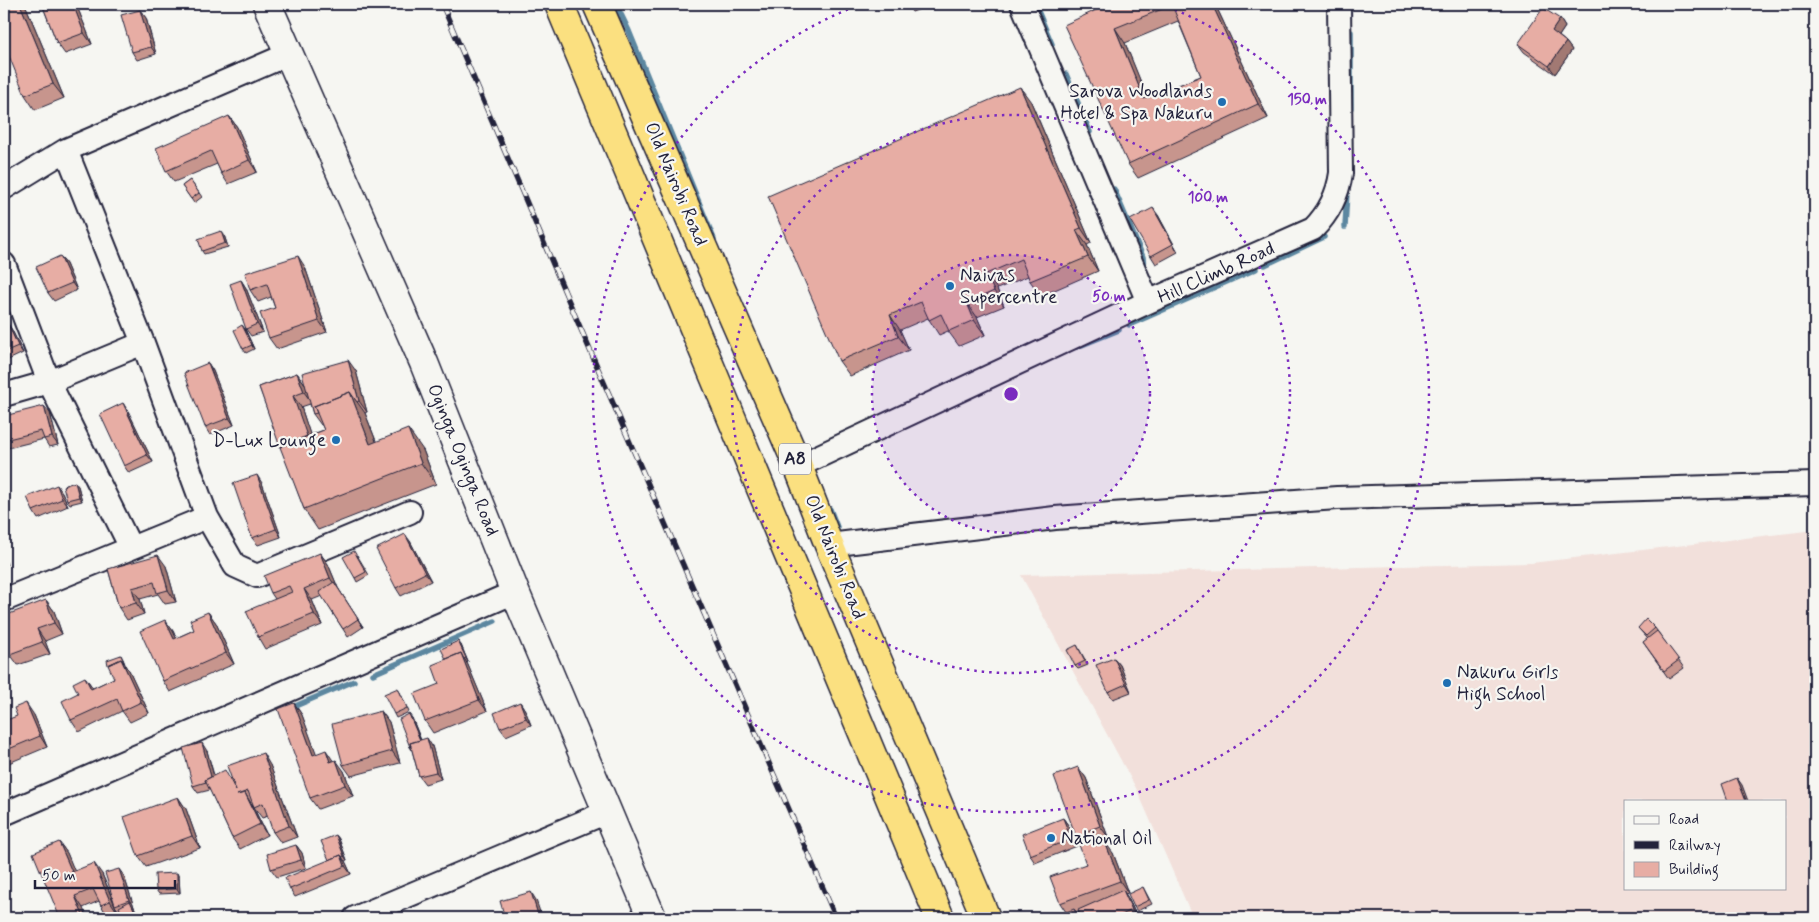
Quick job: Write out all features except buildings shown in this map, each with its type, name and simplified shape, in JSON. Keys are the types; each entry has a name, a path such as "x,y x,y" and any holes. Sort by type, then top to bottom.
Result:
{"highway":[{"name":"Old Nairobi Road","path":"559,4 940,918"},
{"name":"Old Nairobi Road","path":"597,4 798,466 829,545 985,913"}],"street":[{"name":"Oginga Oginga Road","path":"268,4 424,363 515,592 652,918"},
{"path":"1022,4 1148,302"},
{"name":"Hill Climb Road","path":"798,466 1148,302 1313,229 1325,217 1339,186 1341,173 1339,4"},
{"path":"4,188 66,150 289,54"},
{"path":"66,150 143,343 207,517 235,566 258,576 410,512"},
{"path":"4,264 49,382 131,548"},
{"path":"4,395 49,382 143,343"},
{"path":"829,545 1055,518 1318,499 1815,484"},
{"path":"4,600 207,517"},
{"path":"4,814 515,592"},
{"path":"355,918 607,812"}],"shaded area":[{"name":"Nakuru Girls High School","path":"1815,530 1815,918 1193,918 1137,790 1021,575 1531,563"}],"waterway":[{"path":"616,4 629,31 714,239"},
{"path":"1035,4 1052,44"},
{"path":"1351,32 1351,108"},
{"path":"1066,74 1090,132"},
{"path":"1114,189 1143,257 1144,269"},
{"path":"1345,227 1347,192"},
{"path":"1265,265 1324,237"},
{"path":"1129,325 1256,269"},
{"path":"1077,347 1119,330"},
{"path":"830,509 837,527"},
{"path":"373,674 495,621"},
{"path":"293,707 354,681"}],"railway":[{"path":"442,4 836,918"}],"place":[{"name":"Sarova Woodlands Hotel & Spa Nakuru","path":"1222,102"},
{"name":"Naivas Supercentre","path":"950,286"},
{"name":"D-Lux Lounge","path":"336,440"},
{"name":"Nakuru Girls High School","path":"1447,683"},
{"name":"National Oil","path":"1051,838"}]}
